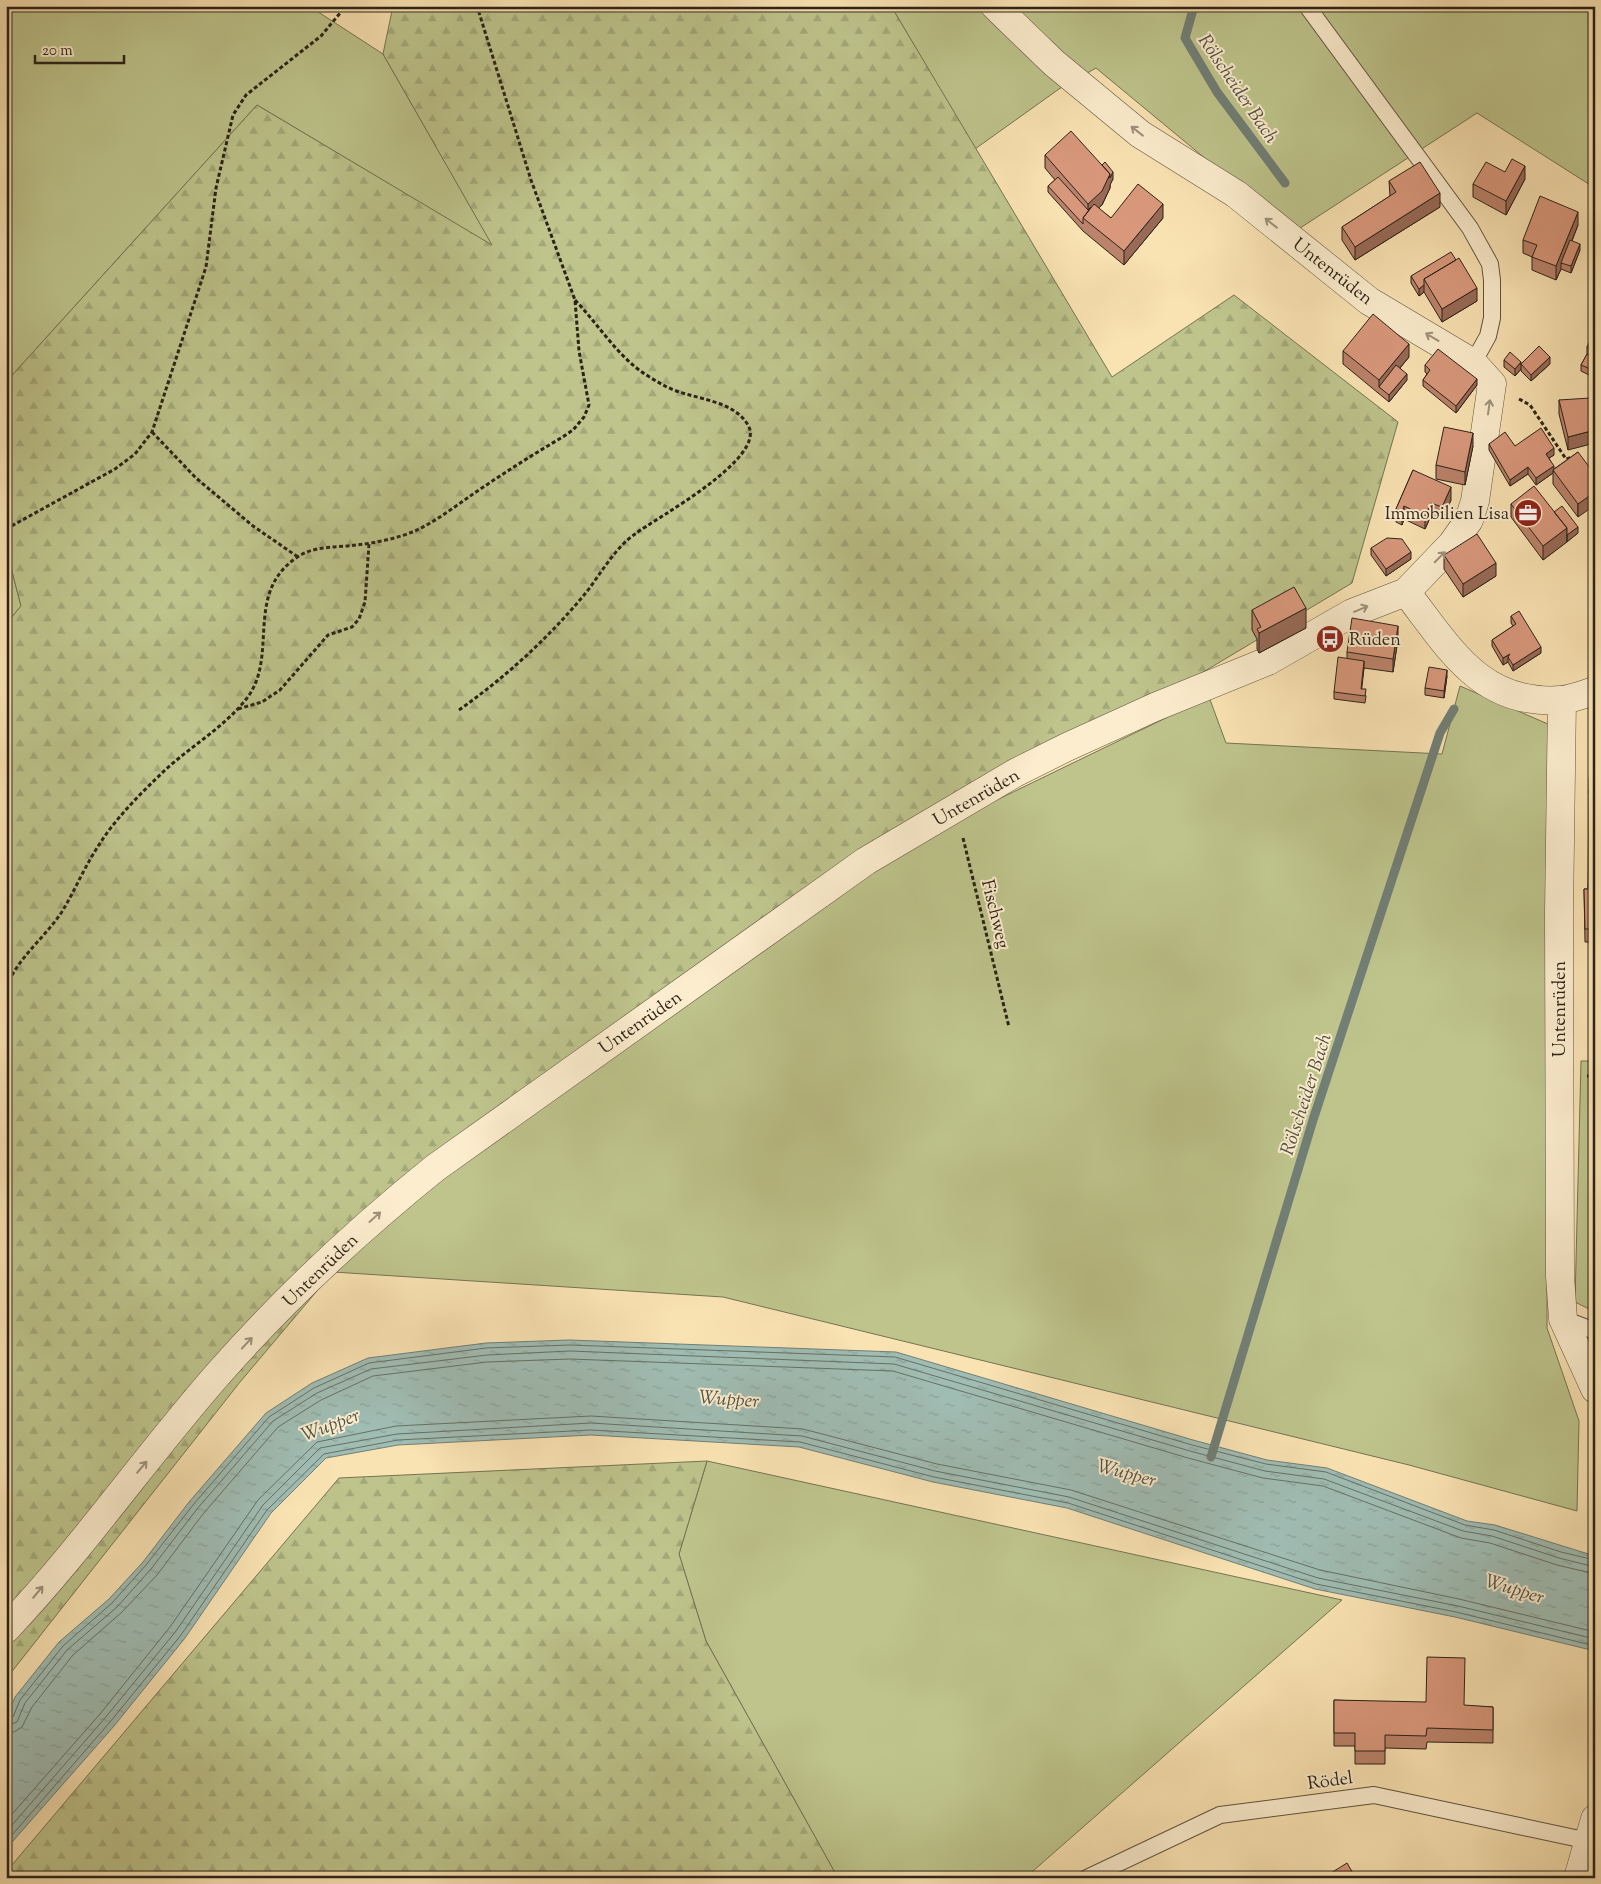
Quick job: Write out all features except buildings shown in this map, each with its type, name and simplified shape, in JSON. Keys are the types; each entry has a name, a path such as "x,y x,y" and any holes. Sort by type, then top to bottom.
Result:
{"street":[{"name":"Untenrüden","path":"6,1629 218,1374 269,1320 377,1214 435,1168 866,861 1015,773 1067,747 1155,707 1268,661 1352,613 1406,592 1452,544 1469,520 1475,501 1492,384 1473,362 1369,300 1236,194 1140,134 1054,63 995,6"},
{"path":"1406,592 1455,654 1482,681 1507,693 1529,698 1562,700 1595,691"},
{"name":"Untenrüden","path":"1562,700 1559,1089 1560,1276 1563,1319 1595,1389"},
{"path":"1578,1878 1592,1830"}],"lane":[{"path":"1307,6 1470,228 1490,264 1492,318 1488,336 1473,362"},
{"path":"1563,1319 1595,1331"},
{"name":"Rödel","path":"1087,1878 1220,1815 1374,1795 1592,1830"}],"path":[{"path":"6,528 115,469 135,454 152,432 206,267 216,188 233,115 246,95 321,36 346,6"},
{"path":"6,987 14,971 30,949 62,912 96,848 111,827 162,773 238,709 248,697 257,680 262,652 262,627 267,597 282,570 298,557 320,548 369,544 416,531 573,430 584,417 589,405 579,351 575,300 531,180 477,6"},
{"path":"459,710 494,685 558,625 592,586 612,558 635,534 724,474 743,453 751,436 750,427 744,419 726,406 667,387 640,371 575,300"},
{"path":"1492,384 1530,405 1566,459 1574,457"},
{"path":"152,432 202,484 253,526 298,557"},
{"path":"238,709 262,702 280,690 322,640 328,635 352,627 359,619 365,602 369,544"},
{"name":"Fischweg","path":"956,808 1010,1027"}],"green space":[{"path":"6,6 309,6 383,54 493,246 257,105 6,382"},
{"path":"393,6 891,6 1112,377 1234,295 1398,422 1352,583 637,1011 333,1272 240,1382 6,1679 6,624 21,606 6,548 6,382 257,105 492,245 383,54"},
{"path":"891,6 1595,6 1595,188 1477,113 1294,232 1096,68 1059,89 975,149"},
{"path":"6,548 21,606 6,624"},
{"path":"1460,686 1548,724 1547,1328 1579,1421 1577,1511 1409,1465 723,1297 333,1272 385,1221 872,868 941,827 1209,697 1226,743 1442,754"},
{"path":"1581,1061 1595,1061 1595,1312 1575,1302"},
{"path":"707,1461 1342,1600 1025,1878 838,1878 706,1641 679,1554"},
{"path":"707,1461 679,1554 706,1641 838,1878 6,1878 6,1872 339,1478"}],"water":[{"name":"Wupper","path":"569,1340 896,1352 1267,1460 1327,1468 1467,1521 1495,1525 1595,1556 1595,1651 1455,1617 1315,1589 1067,1508 933,1482 799,1447 591,1435 398,1445 326,1458 271,1513 185,1638 114,1726 6,1849 6,1720 15,1697 59,1642 109,1599 143,1562 189,1502 266,1413 312,1383 368,1358 486,1343"}],"waterway":[{"name":"Rölscheider Bach","path":"1194,6 1185,38 1217,92 1285,183"},
{"name":"Rölscheider Bach","path":"1211,1457 1313,1120 1440,733 1454,709"}],"place":[{"name":"Immobilien Lisa","path":"1528,513"},
{"name":"Rüden","path":"1330,639"}]}
